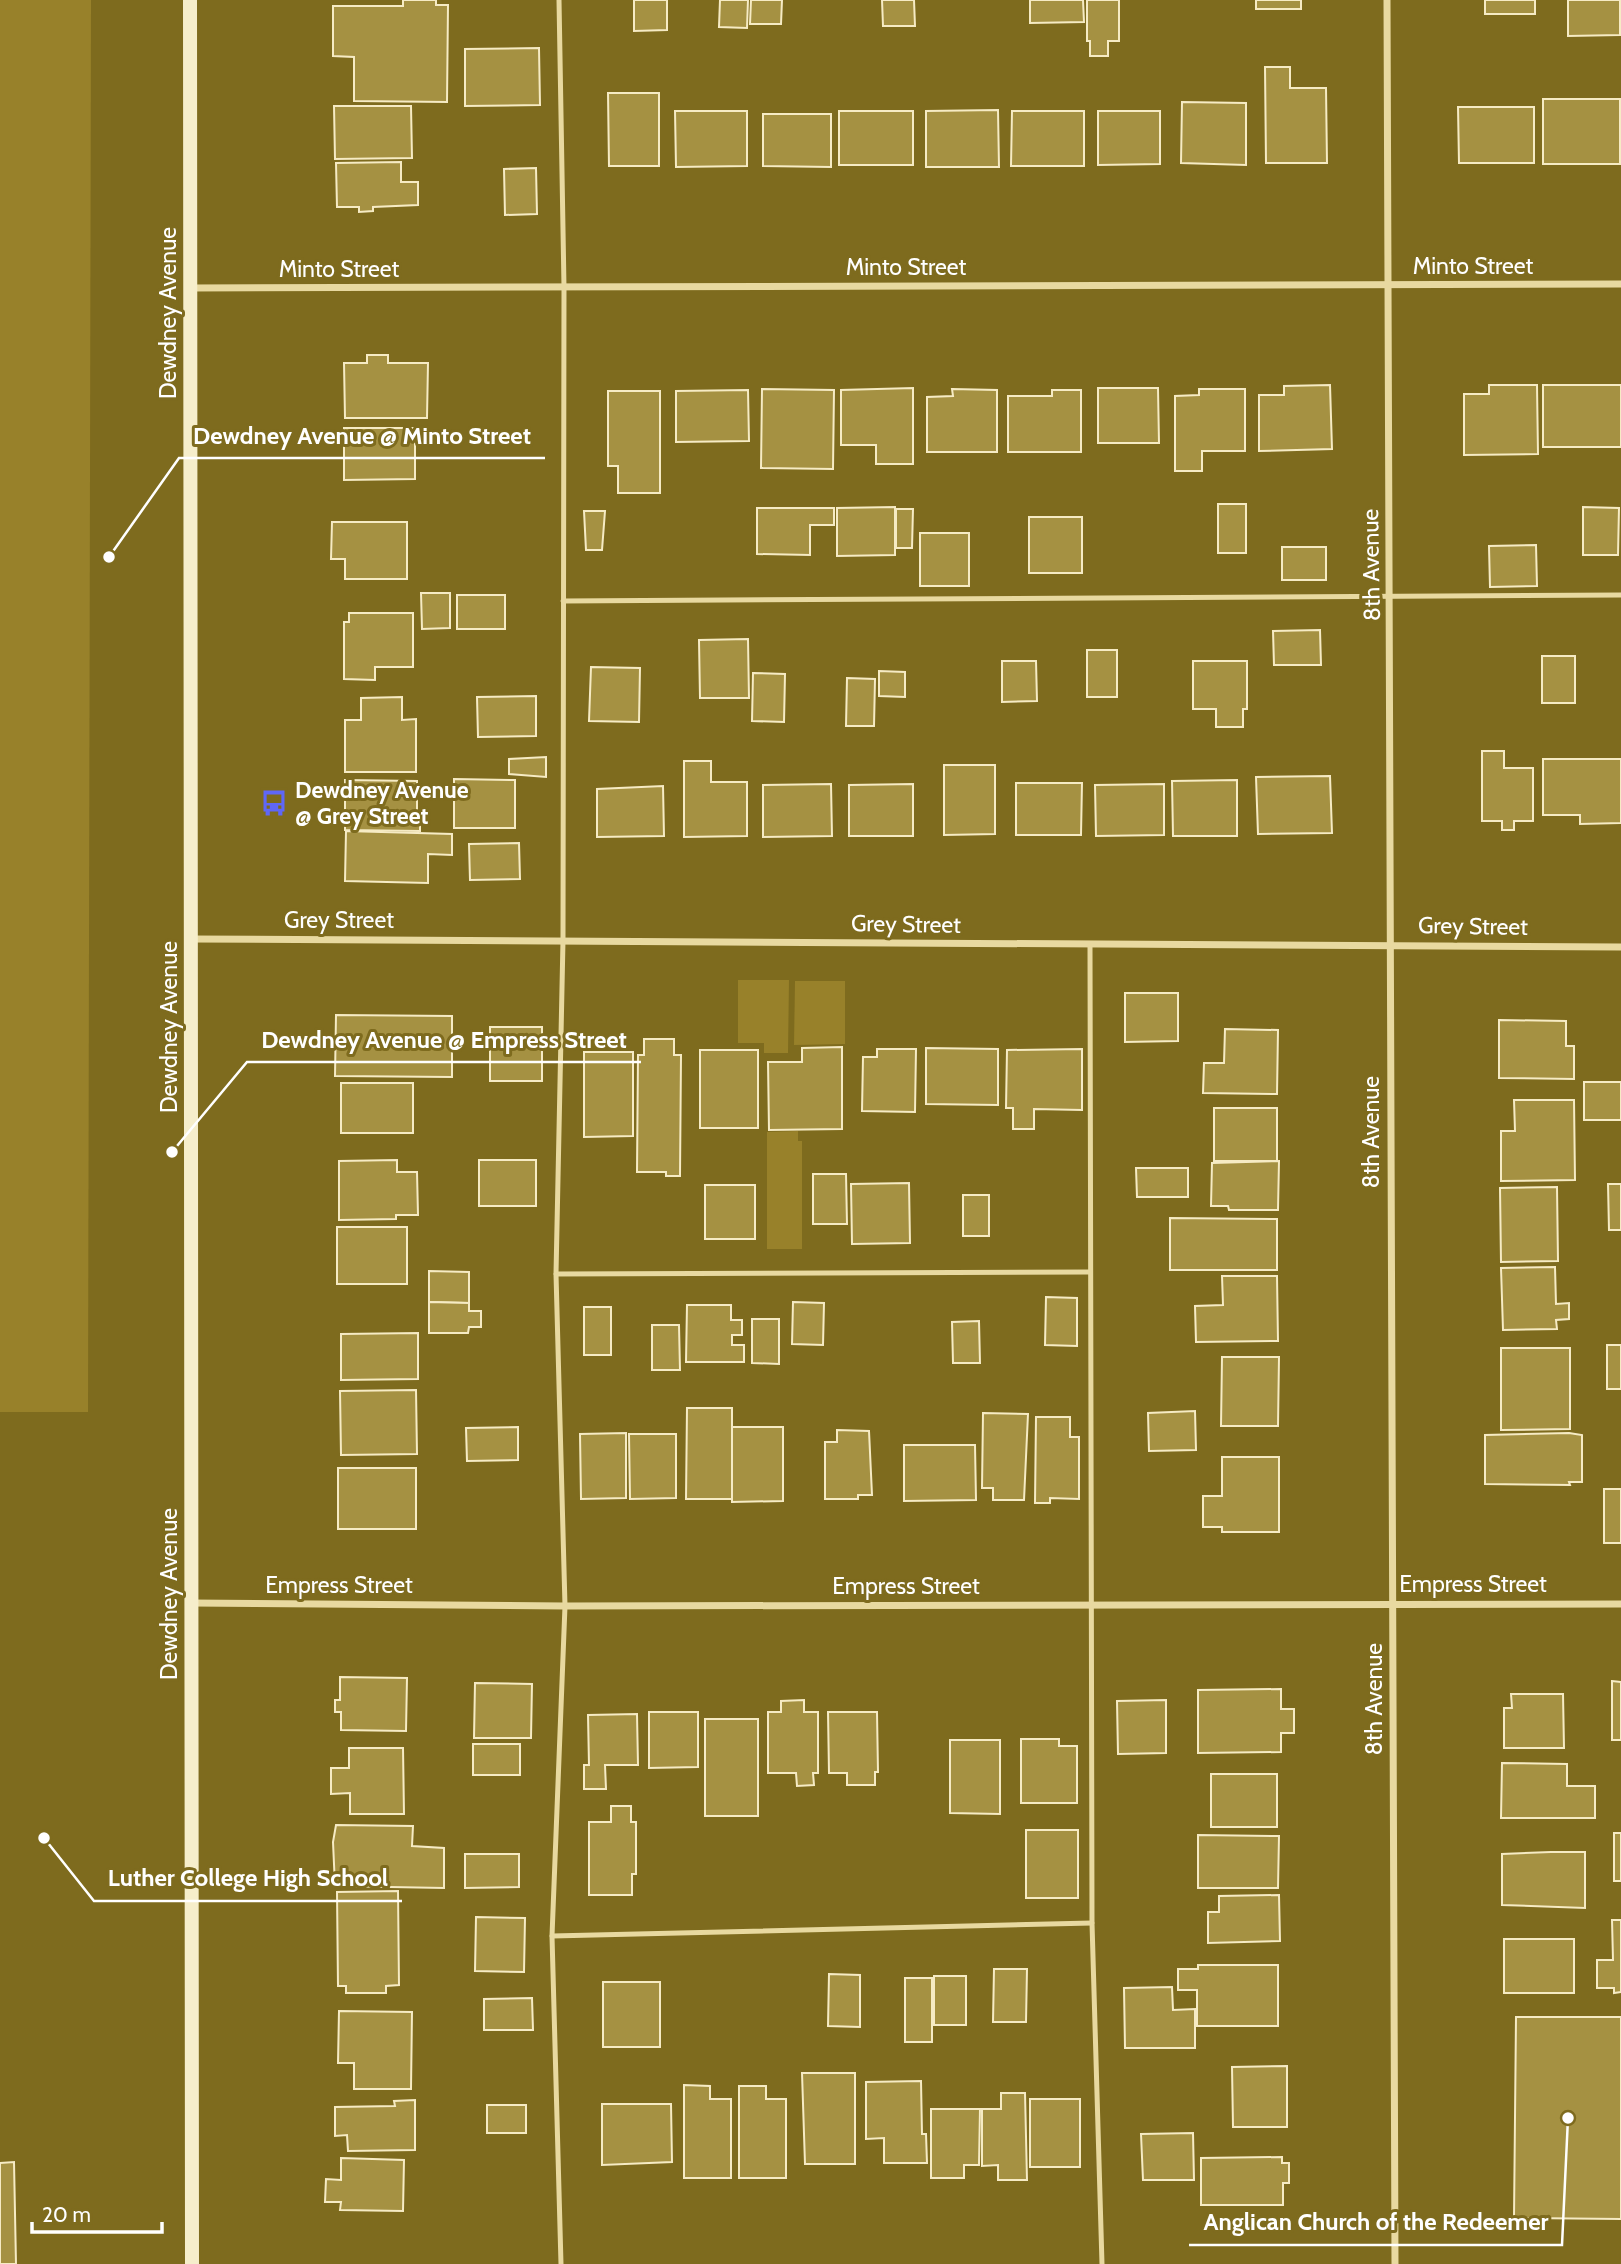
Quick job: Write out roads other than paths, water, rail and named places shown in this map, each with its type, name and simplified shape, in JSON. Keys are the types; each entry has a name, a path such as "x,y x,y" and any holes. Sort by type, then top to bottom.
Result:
{"main road":[{"name":"Dewdney Avenue","path":"190,0 192,2264"}],"street":[{"name":"8th Avenue","path":"1387,0 1395,2264"},
{"name":"Minto Street","path":"191,288 1621,284"},
{"name":"Grey Street","path":"191,939 1621,947"},
{"name":"Empress Street","path":"191,1603 565,1606 1621,1604"}],"lane":[{"path":"559,0 564,287 562,940 556,1274 565,1606 552,1936 561,2264"},
{"path":"563,601 1621,595"},
{"path":"1090,946 1092,1923 1102,2264"},
{"path":"556,1274 1089,1272"},
{"path":"552,1936 1092,1923"}],"place":[{"name":"Dewdney Avenue @ Minto Street","path":"109,557"},
{"name":"Dewdney Avenue @ Grey Street","path":"274,803"},
{"name":"Dewdney Avenue @ Empress Street","path":"172,1152"},
{"name":"Luther College High School","path":"44,1838"},
{"name":"Anglican Church of the Redeemer","path":"1568,2118"}]}
